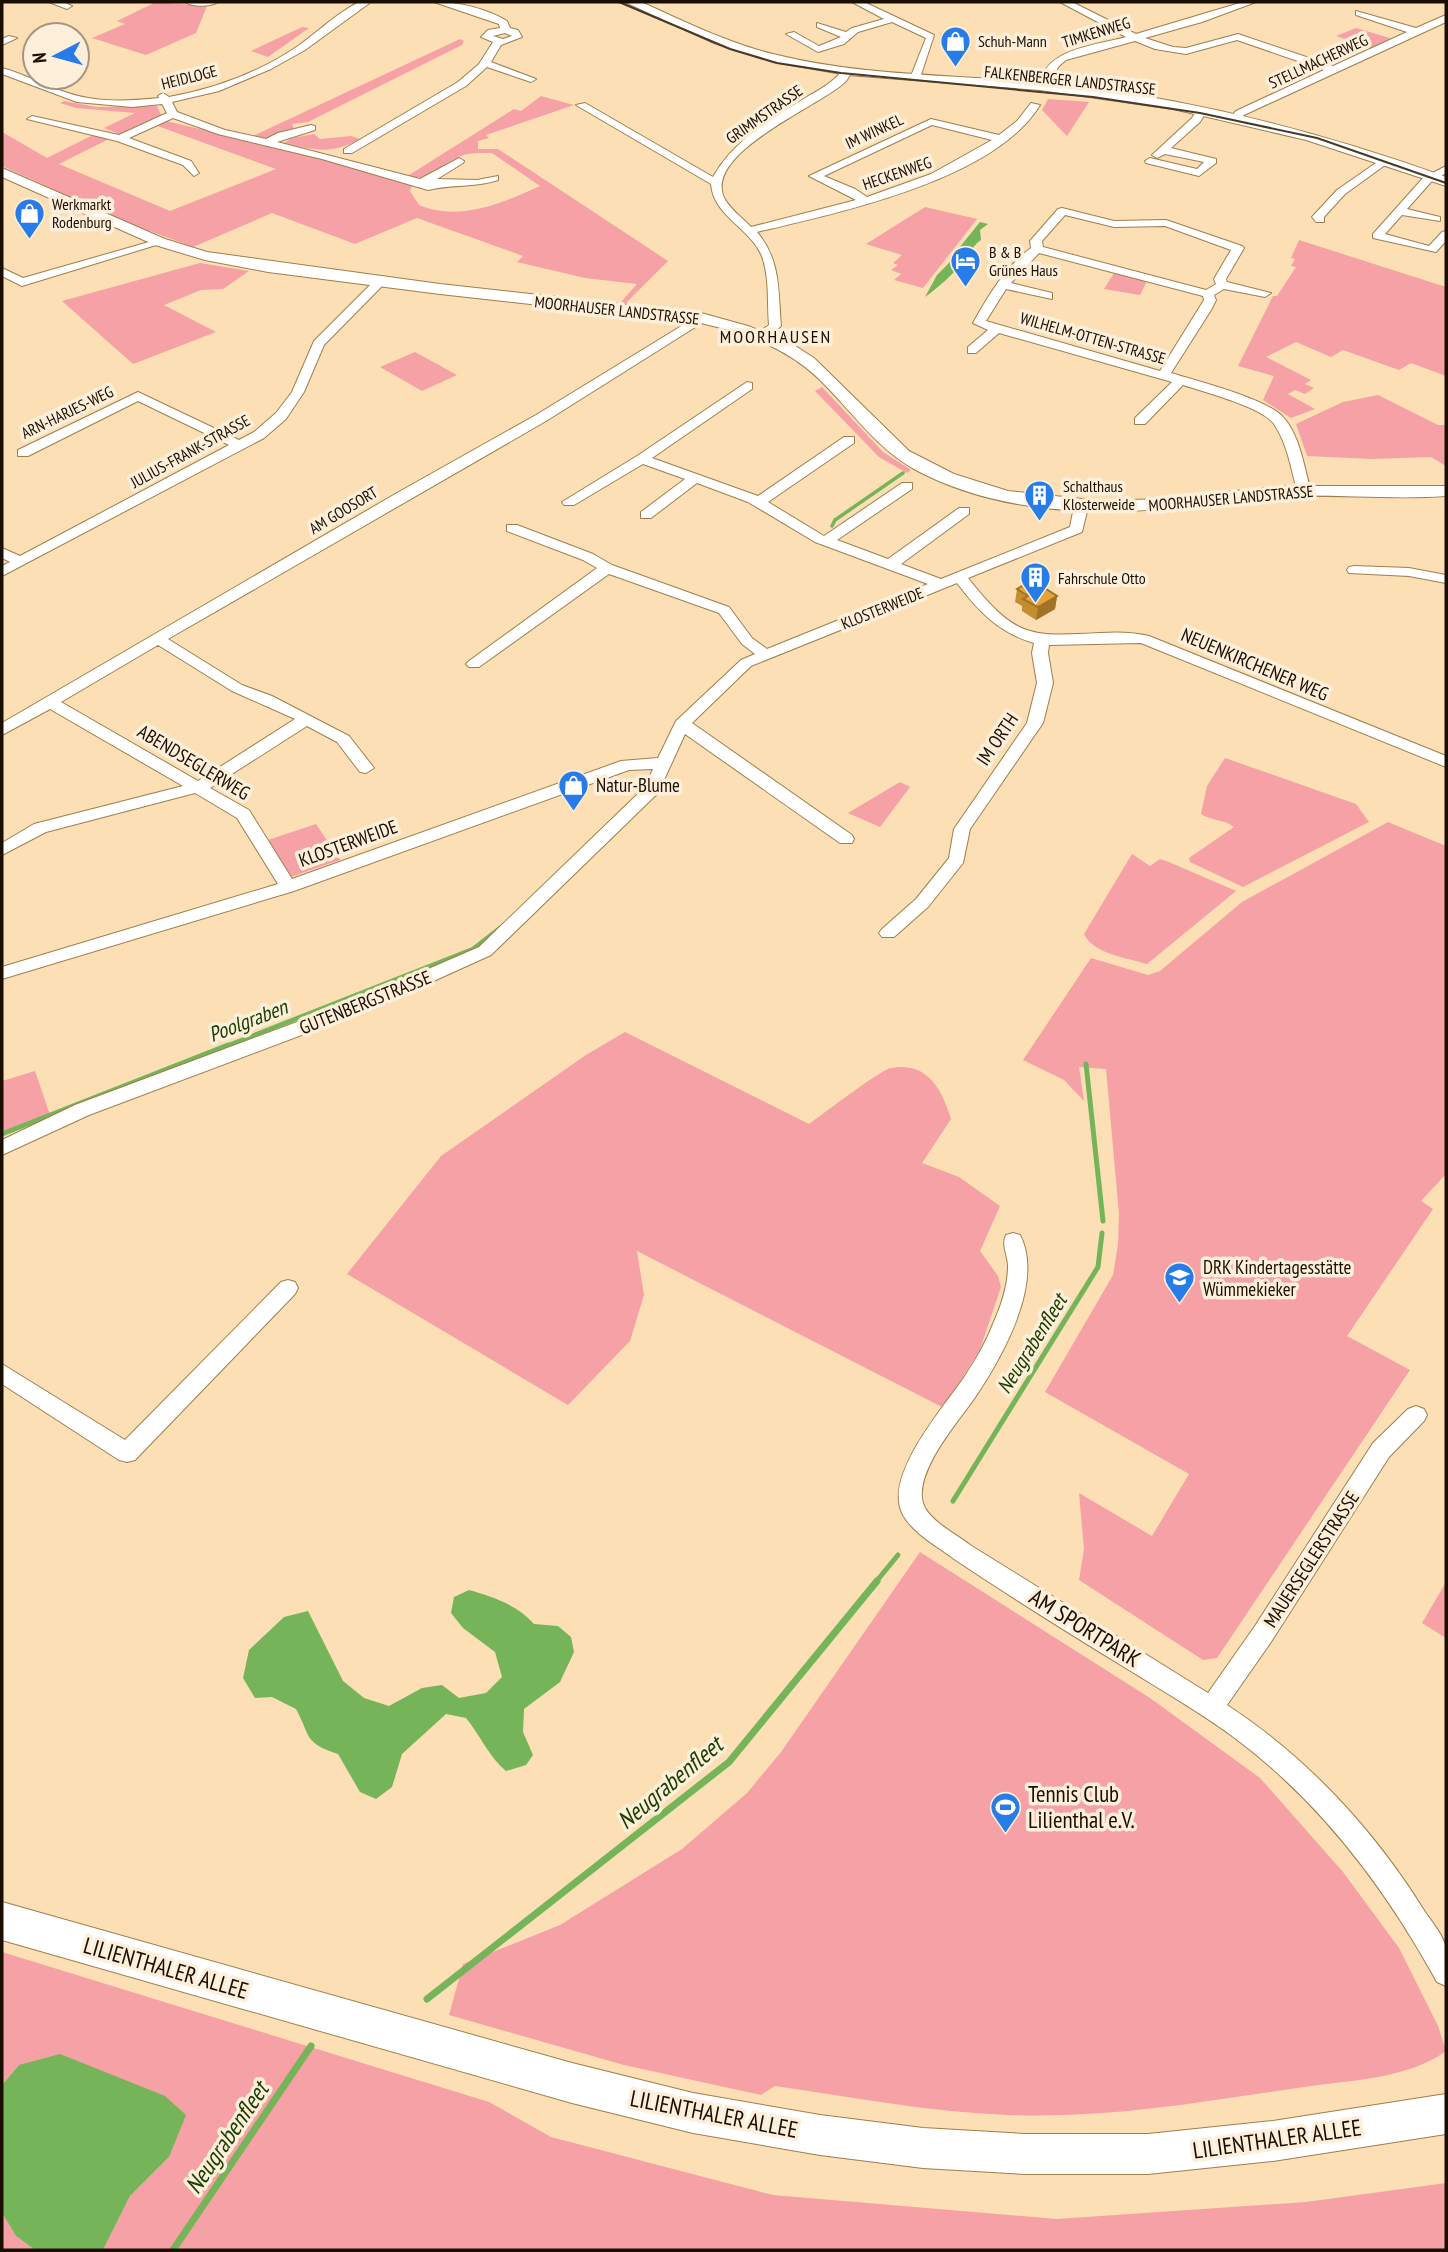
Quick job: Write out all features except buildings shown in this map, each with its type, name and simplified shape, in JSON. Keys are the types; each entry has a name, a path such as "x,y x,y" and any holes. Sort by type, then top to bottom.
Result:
{"main road":[{"name":"LILIENTHALER ALLEE","path":"2,1921 572,2083 693,2113 820,2135 923,2148 1014,2154 1148,2154 1273,2141 1446,2114"}],"street":[{"path":"54,2 67,6"},
{"path":"190,2 213,2"},
{"name":"HEIDLOGE","path":"2,65 85,96 116,99 164,98 215,83 263,64 292,48 329,18 356,2"},
{"name":"HEIDLOGE","path":"2,71 60,94 87,101 128,103 164,98 206,90 263,69 300,49 342,15 366,2"},
{"path":"346,156 456,89 485,63 498,42 517,37 515,32 505,30 504,23 496,18 439,2"},
{"name":"FALKENBERGER LANDSTRASSE","path":"613,2 731,53 778,66 1201,112"},
{"name":"FALKENBERGER LANDSTRASSE","path":"631,2 748,51 801,64 846,73 1045,86 1144,100 1313,136 1439,177"},
{"path":"857,2 931,37 916,76"},
{"path":"1065,2 1134,36 1170,50 1182,52 1223,38 1238,37 1336,71"},
{"name":"TIMKENWEG","path":"1045,86 1053,66 1062,58 1199,20 1251,2"},
{"name":"STELLMACHERWEG","path":"1359,13 1417,32"},
{"name":"STELLMACHERWEG","path":"1234,119 1240,113 1446,18"},
{"path":"791,34 818,49 841,42 855,30 894,19"},
{"path":"820,25 847,36"},
{"path":"485,63 531,79"},
{"name":"GRIMMSTRASSE","path":"714,181 726,161 749,141 846,73"},
{"path":"164,98 173,114 222,132 327,156 336,152 398,177 478,183 494,178"},
{"path":"581,105 714,181 715,192 768,256 775,326 762,336"},
{"name":"HECKENWEG","path":"748,231 865,201 953,170 1027,120 1035,106"},
{"path":"1164,150 1201,112"},
{"path":"120,138 173,114"},
{"path":"32,119 120,138 187,163 194,173"},
{"name":"IM WINKEL","path":"865,201 851,191 815,176 931,122 1001,139"},
{"path":"267,143 282,135 312,128"},
{"path":"1320,220 1318,217 1341,192 1387,160"},
{"path":"429,181 459,161"},
{"path":"398,177 416,164"},
{"name":"MOORHAUSER LANDSTRASSE","path":"2,172 160,242 232,262 380,282 701,318 762,336 808,361 886,442 933,472 970,486 1027,500 1081,507 1151,505 1304,491 1446,491"},
{"name":"FALKENBERGER LANDSTRASSE","path":"1439,177 1427,180 1377,236 1432,250 1446,234"},
{"name":"WILHELM-OTTEN-STRASSE","path":"1222,285 1220,279 1238,248 1166,223 1114,224 1062,211 1036,241 1037,249 1029,254 988,305 979,323 1240,399 1277,418 1291,443 1304,491"},
{"path":"1401,211 1436,219"},
{"path":"2,288 160,242"},
{"path":"1037,249 1208,294 1222,285 1265,293"},
{"path":"2,272 22,282"},
{"name":"JULIUS-FRANK-STRASSE","path":"2,572 241,446 281,416 299,392 318,344 380,282"},
{"path":"1006,285 1048,296"},
{"path":"1164,375 1187,335 1198,324 1210,300 1208,294"},
{"name":"AM GOOSORT","path":"2,730 402,495 541,418 701,318"},
{"name":"WILHELM-OTTEN-STRASSE","path":"972,350 997,328"},
{"name":"WILHELM-OTTEN-STRASSE","path":"1140,421 1180,382"},
{"path":"569,502 642,459 747,386"},
{"name":"ARN-HARJES-WEG","path":"23,453 138,396 241,446"},
{"path":"758,502 849,440"},
{"path":"642,459 758,502 826,541 942,584"},
{"path":"646,515 695,478"},
{"path":"826,541 908,486"},
{"name":"KLOSTERWEIDE","path":"2,973 288,887 627,765 664,763 682,724 746,663 1077,529 1081,507"},
{"path":"890,565 964,512"},
{"path":"512,528 588,557 607,568 723,610 747,641 764,654"},
{"path":"2,552 20,562"},
{"path":"474,664 607,568"},
{"path":"1354,570 1409,572 1446,579"},
{"path":"959,576 985,609 1008,628 1021,636 1042,640"},
{"name":"NEUENKIRCHENER WEG","path":"1042,640 1076,641 1127,636 1144,639 1446,762"},
{"path":"158,639 237,688 267,699 343,739 366,768"},
{"name":"IM ORTH","path":"888,933 922,903 957,859 962,829 1035,723 1045,683 1040,653 1042,640"},
{"name":"ABENDSEGLERWEG","path":"50,702 243,814 288,887"},
{"path":"2,850 40,828 200,787 307,719"},
{"path":"682,724 846,839"},
{"name":"GUTENBERGSTRASSE","path":"2,1148 82,1110 370,1002 485,951 652,789 664,763"},
{"name":"AM SPORTPARK","path":"1013,1241 1018,1266 1008,1309 976,1378 925,1452 911,1486 912,1509 919,1520 935,1534 1212,1707 1308,1784 1350,1829 1401,1896 1446,1973"},
{"path":"2,1373 127,1453 288,1288"},
{"name":"MAUERSEGLERSTRASSE","path":"1212,1707 1263,1634 1381,1450 1416,1415"}],"shaded area":[{"path":"156,2 207,6 196,33 146,55 92,38 125,24 117,21"},
{"path":"302,27 309,28 268,57 251,51"},
{"path":"1356,28 1393,39 1374,49 1336,36"},
{"path":"460,39 464,41 462,45 308,122 292,124 294,128 263,139 253,136"},
{"path":"541,96 574,105 486,135 489,138 478,141 478,149 498,149 668,261 625,304 621,302 637,284 585,278 517,262 523,256 417,218 355,244 272,213 193,247 123,221 2,166 2,132 47,158 93,135 109,139 59,164 170,211 276,169 155,125 166,121 310,155 412,186 410,191 419,205 434,210 465,211 511,199 540,186 492,153 462,155 427,175 406,177 514,109 521,111"},
{"path":"1048,99 1089,102 1067,136 1042,110"},
{"path":"64,101 97,107 157,106 161,115 119,134 104,128 135,113 76,108 60,103"},
{"path":"314,134 320,139 351,136 360,139 323,150 284,143 292,138"},
{"path":"925,207 977,219 923,288 894,280 901,274 891,270 898,265 893,263 902,255 866,244"},
{"path":"980,222 988,224 980,230 981,240 955,271 925,297 937,275 955,257"},
{"path":"1299,240 1446,287 1446,376 1411,363 1399,370 1343,350 1331,357 1296,342 1266,357 1311,380 1305,384 1314,388 1305,394 1295,390 1288,394 1315,409 1291,418 1263,400 1274,376 1238,366 1273,296 1277,296 1296,267 1291,266 1295,259 1291,258"},
{"path":"200,263 249,271 223,289 201,290 164,305 216,332 133,364 62,301"},
{"path":"1114,273 1147,281 1140,295 1104,289"},
{"path":"415,352 457,375 422,391 380,367"},
{"path":"822,387 883,452 911,470 907,473 879,457 815,391"},
{"path":"1378,395 1438,425 1446,425 1446,466 1431,457 1372,459 1307,456 1296,424 1343,402"},
{"path":"1225,758 1356,804 1369,822 1243,887 1190,862 1189,858 1234,827 1201,814 1207,786"},
{"path":"900,782 910,787 880,827 848,813"},
{"path":"1388,822 1446,846 1446,1174 1421,1201 1433,1209 1347,1336 1410,1370 1217,1658 1203,1660 1079,1580 1084,1549 1079,1493 1152,1536 1189,1474 1045,1392 1113,1275 1119,1214 1106,1069 1079,1067 1084,1101 1064,1080 1023,1060 1091,958 1148,975 1160,971 1242,902"},
{"path":"316,824 340,860 288,878 265,841"},
{"path":"1132,854 1150,866 1160,859 1236,891 1147,964 1103,951 1084,934"},
{"path":"625,1032 809,1124 891,1068 914,1069 923,1073 938,1088 951,1119 922,1163 959,1177 1000,1206 980,1251 998,1276 1001,1287 980,1349 944,1408 637,1251 644,1295 630,1341 568,1405 347,1274 441,1156 586,1055"},
{"path":"35,1071 50,1115 2,1134 2,1081"},
{"name":"Tennis Club Lilienthal e.V.","path":"920,1552 1150,1698 1260,1778 1343,1872 1399,1948 1438,2026 1446,2051 1397,2073 1360,2080 1119,2112 1007,2115 920,2107 775,2086 761,2095 624,2065 449,2015 463,1964 560,1925 682,1849 747,1793 781,1752"},
{"path":"1446,1582 1446,1638 1422,1623"},
{"path":"469,1590 505,1602 534,1624 558,1626 571,1637 574,1652 560,1682 524,1709 523,1732 533,1755 526,1765 506,1771 466,1718 446,1714 402,1754 392,1787 376,1799 360,1792 338,1754 319,1746 310,1738 296,1709 272,1697 255,1698 243,1678 249,1650 284,1617 308,1611 343,1681 364,1698 389,1706 422,1688 442,1685 459,1698 486,1693 502,1677 495,1652 463,1628 451,1613 454,1597"},
{"path":"2,1952 489,2102 551,2137 773,2195 1057,2219 1306,2202 1446,2183 1446,2250 103,2250 130,2196 169,2157 19,2065 2,2085"},
{"path":"60,2054 165,2096 186,2115 169,2157 130,2196 103,2250 35,2250 16,2236 2,2213 2,2085 19,2065"},
{"path":"2,2213 16,2236 35,2250 2,2250"}],"waterway":[{"path":"832,526 835,520 903,473"},
{"name":"Poolgraben","path":"224,1047 473,949 500,928"},
{"name":"Poolgraben","path":"2,1134 228,1045"},
{"name":"Neugrabenfleet","path":"1086,1064 1103,1221"},
{"name":"Neugrabenfleet","path":"953,1501 1098,1267 1102,1233"},
{"name":"Neugrabenfleet","path":"875,1583 898,1555"},
{"name":"Neugrabenfleet","path":"427,1999 729,1762 877,1581"},
{"name":"Neugrabenfleet","path":"173,2250 311,2046"}],"tram line":[{"path":"619,2 730,49 777,63 841,73 1093,97 1200,113 1317,138 1446,183"}],"place":[{"name":"Schuh-Mann","path":"955,68"},
{"name":"Werkmarkt Rodenburg","path":"29,240"},
{"name":"B & B Grünes Haus","path":"966,288"},
{"name":"Schalthaus Klosterweide","path":"1040,522"},
{"name":"Fahrschule Otto","path":"1035,605"},
{"name":"Natur-Blume","path":"573,812"},
{"name":"DRK Kindertagesstätte Wümmekieker","path":"1180,1305"},
{"name":"Tennis Club Lilienthal e.V.","path":"1005,1834"}],"district":[{"name":"MOORHAUSEN","path":"776,337"}]}
